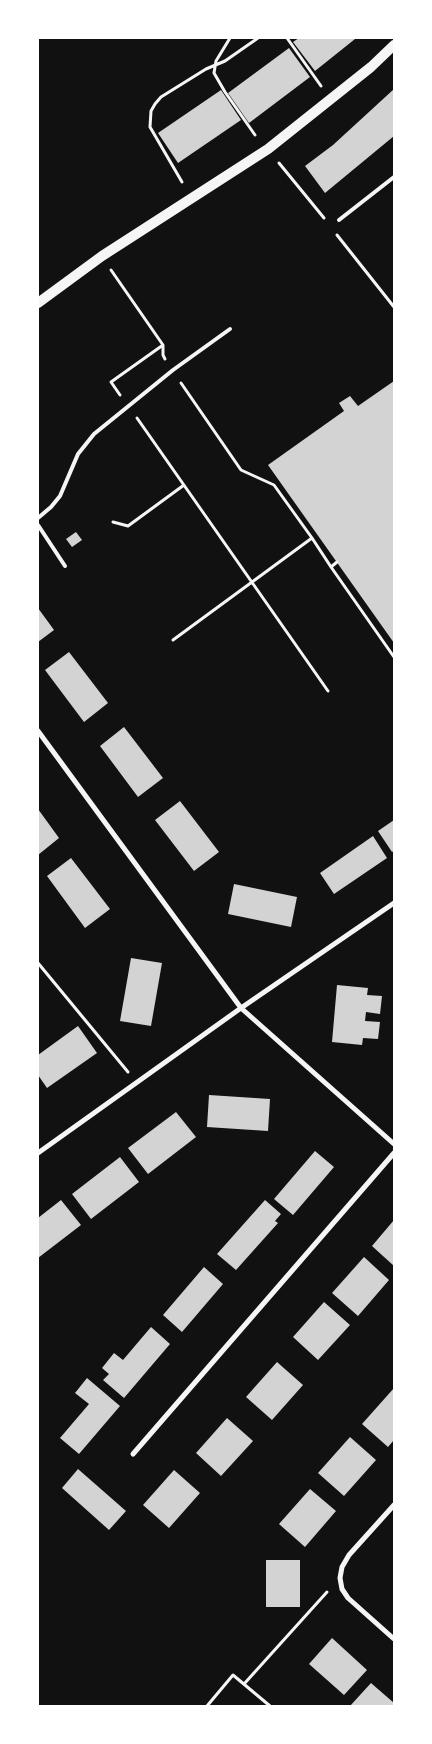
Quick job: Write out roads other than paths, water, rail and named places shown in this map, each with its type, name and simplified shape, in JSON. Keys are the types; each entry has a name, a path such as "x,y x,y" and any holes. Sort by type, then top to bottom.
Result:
{"main road":[{"path":"38,303 102,256 266,150 371,67 394,45"}],"street":[{"path":"38,731 241,1008 394,1144"},
{"path":"38,1153 241,1008 394,903"},
{"path":"133,1454 394,1153"},
{"path":"394,1505 349,1555 342,1566 340,1578 342,1589 348,1598 394,1639"}],"lane":[{"path":"340,220 394,177"},
{"path":"38,518 60,496 78,454 94,434 173,370 230,329"},
{"path":"38,525 65,566"}]}
